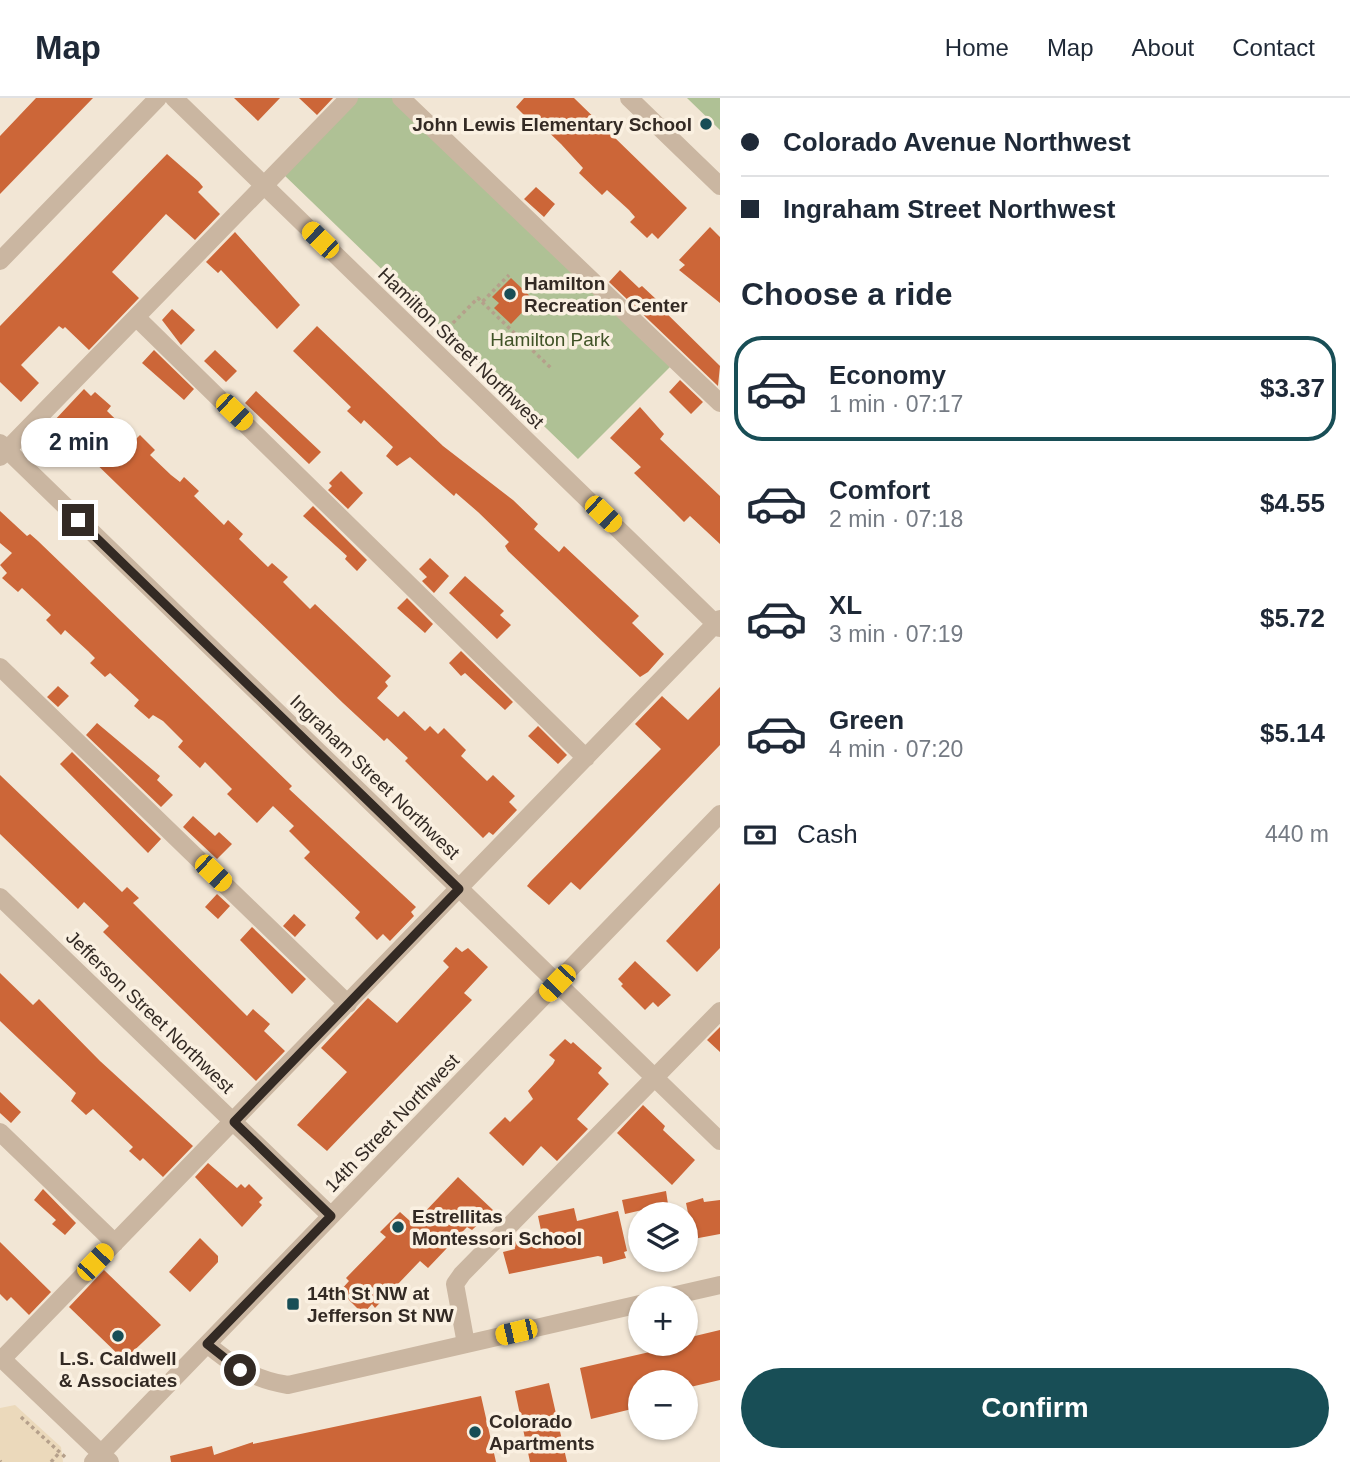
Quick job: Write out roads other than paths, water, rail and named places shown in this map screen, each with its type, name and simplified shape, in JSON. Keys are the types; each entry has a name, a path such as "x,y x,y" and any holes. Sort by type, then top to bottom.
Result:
{"street":[{"path":"0,261 158,98"},
{"name":"Hamilton Street Northwest","path":"174,98 718,624"},
{"path":"2,450 349,98"},
{"path":"401,98 720,403"},
{"path":"629,98 720,186"},
{"path":"136,317 586,758"},
{"name":"Ingraham Street Northwest","path":"2,450 720,1141"},
{"path":"102,1459 1,1358 718,624"},
{"path":"0,667 348,1004"},
{"name":"14th Street Northwest","path":"102,1459 207,1344 720,814"},
{"name":"Jefferson Street Northwest","path":"0,897 331,1216"},
{"path":"466,1344 455,1284 720,1011"},
{"path":"0,1132 115,1242"},
{"path":"698,1290 720,1285"},
{"path":"207,1344 240,1370 264,1381 288,1385 628,1307"}],"place":[{"name":"John Lewis Elementary School","path":"706,124"},
{"name":"Hamilton Recreation Center","path":"510,294"},
{"name":"Estrellitas Montessori School","path":"398,1227"},
{"name":"14th St NW at Jefferson St NW","path":"293,1304"},
{"name":"L.S. Caldwell & Associates","path":"118,1336"},
{"name":"Colorado Apartments","path":"475,1432"}],"park label":[{"name":"Hamilton Park","path":"550,339"}]}
